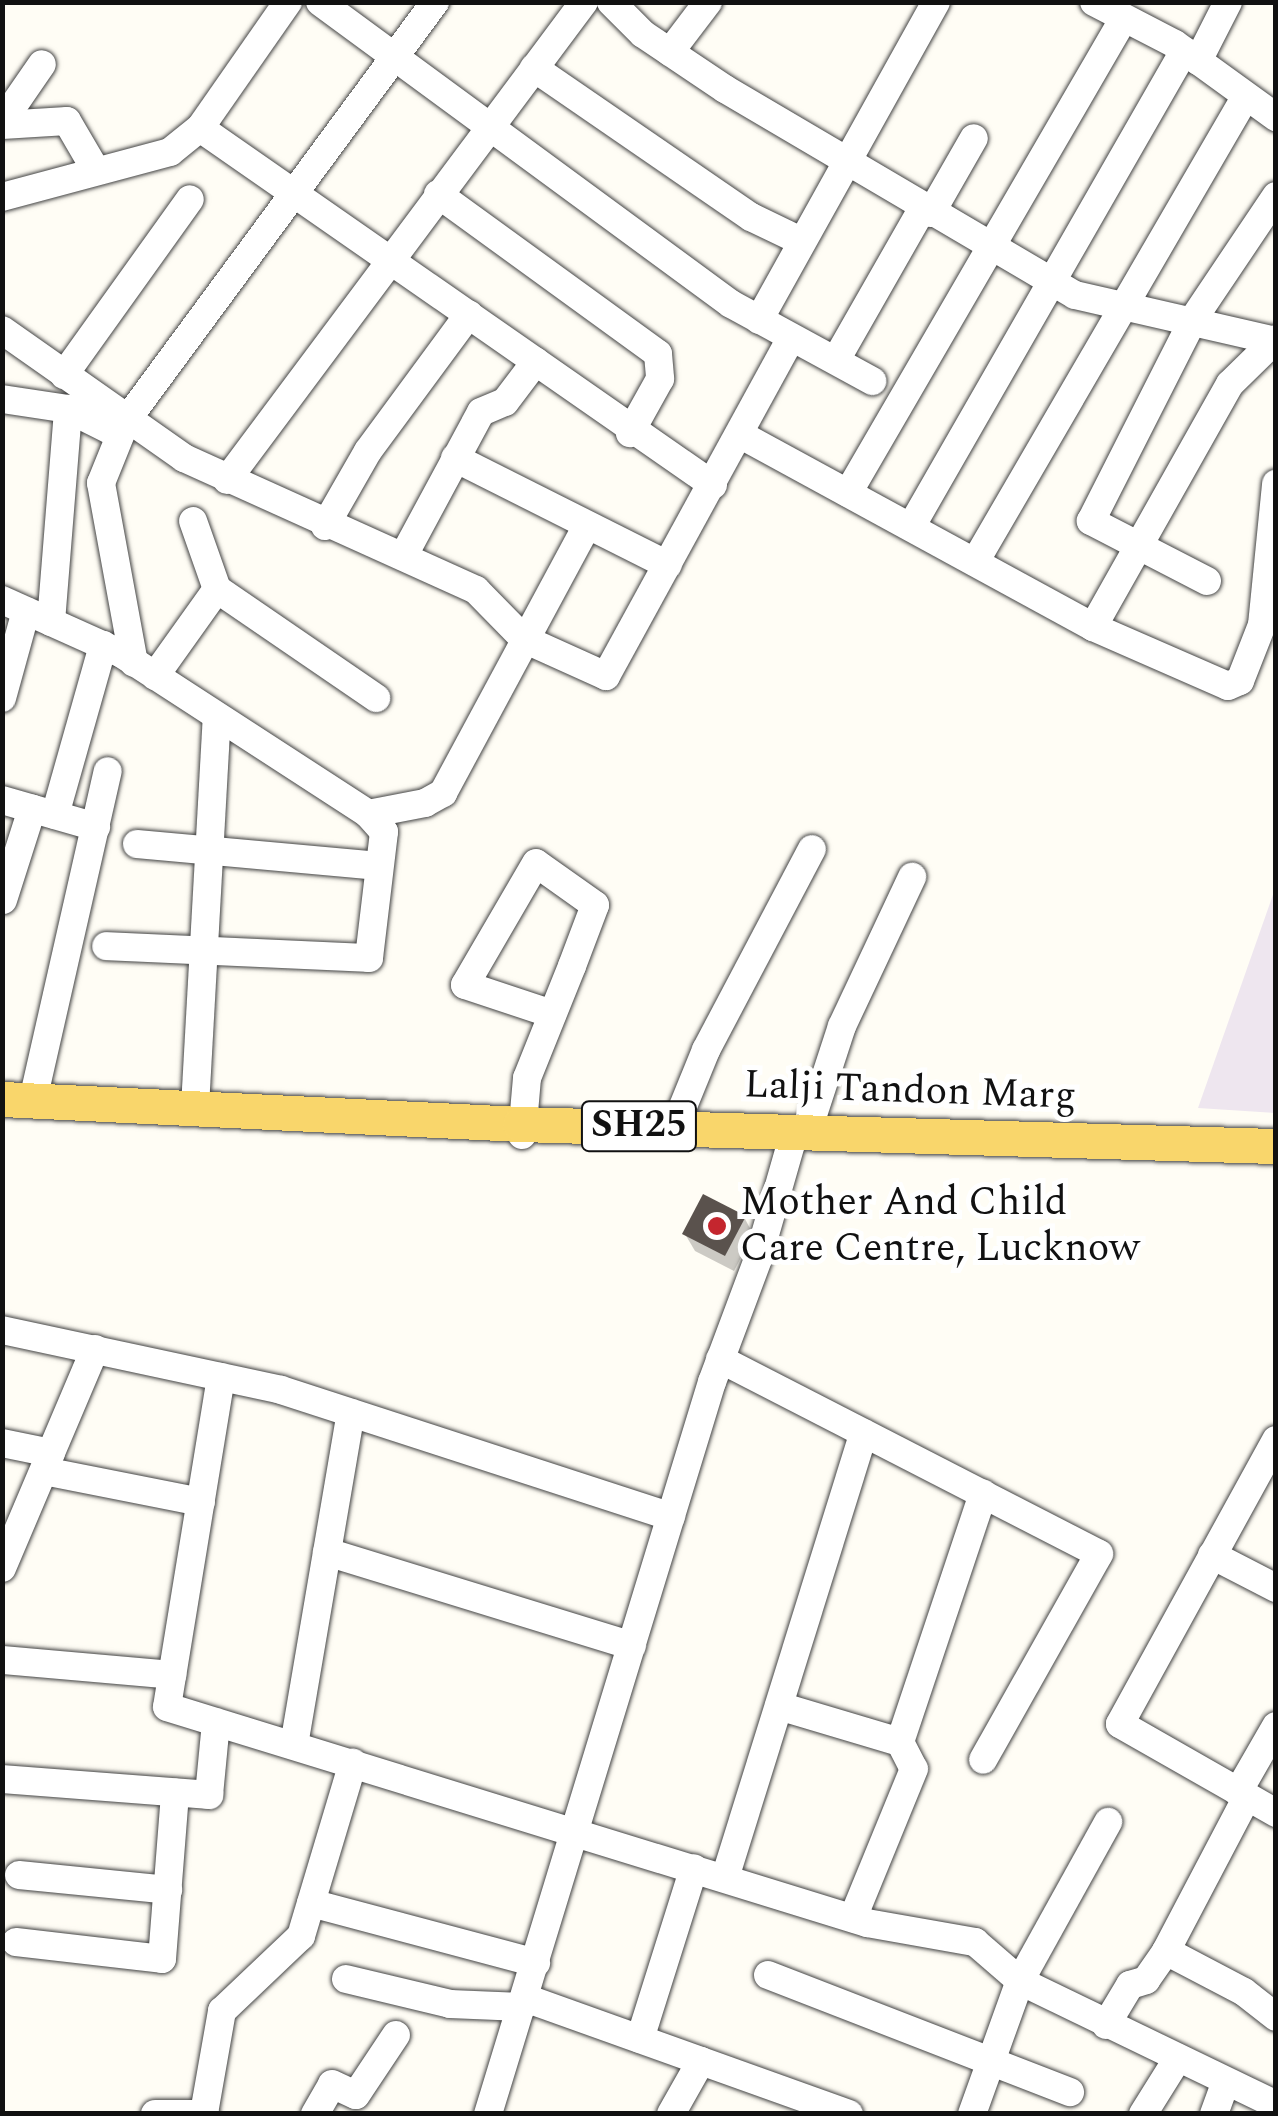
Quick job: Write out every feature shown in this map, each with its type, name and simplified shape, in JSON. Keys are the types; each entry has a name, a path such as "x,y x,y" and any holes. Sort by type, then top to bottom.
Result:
{"main road":[{"name":"Lalji Tandon Marg","path":"35,1105 195,1107 521,1129 675,1126 796,1134"},
{"name":"Lalji Tandon Marg","path":"35,1105 521,1129 796,1134 1202,1151 1276,1160"},
{"name":"Lalji Tandon Marg","path":"1202,1151 1276,1146"}],"street":[{"path":"2,197 170,152 200,128 288,2"},
{"path":"320,2 486,130 759,320 872,381"},
{"path":"145,669 100,482 123,428 434,2"},
{"path":"227,480 389,258 584,2"},
{"path":"611,2 670,52 842,163 1074,294 1194,318 1275,340"},
{"path":"670,52 708,2"},
{"path":"759,320 842,163 936,2"},
{"path":"1094,2 1191,56 1276,117"},
{"path":"910,527 1050,280 1228,2"},
{"path":"848,493 988,246 1124,18"},
{"path":"2,124 42,64"},
{"path":"534,68 751,217 801,241"},
{"path":"975,562 1121,304 1246,96"},
{"path":"2,124 67,121 96,169"},
{"path":"200,128 536,361 630,433 713,485"},
{"path":"836,360 974,138"},
{"path":"438,194 658,354 660,378 630,433"},
{"path":"1207,581 1136,550 1091,521 1194,318 1276,196"},
{"path":"64,375 190,199"},
{"path":"325,526 368,450 469,314"},
{"path":"2,330 64,375 123,428"},
{"path":"2,398 68,409 123,428 325,526 404,555 476,590 524,639 606,676 792,338"},
{"path":"1093,626 1230,384 1275,340"},
{"path":"404,555 481,412 505,402 536,361"},
{"path":"2,698 27,611 68,409"},
{"path":"741,436 1093,626 1236,686 1262,626 1276,484"},
{"path":"454,458 668,565"},
{"path":"194,521 218,589 376,698"},
{"path":"368,814 425,803 442,792 588,526"},
{"path":"145,669 218,589"},
{"path":"27,611 145,669 368,814 384,832 369,958 106,946"},
{"path":"3,900 44,812 103,646"},
{"path":"195,1107 217,718"},
{"path":"35,1105 108,771"},
{"path":"2,800 96,827"},
{"path":"137,844 379,866"},
{"path":"675,1126 706,1050 812,850"},
{"path":"521,1129 526,1078 552,1014 595,905 536,863 465,985 552,1014"},
{"path":"488,2114 720,1359 796,1134 912,877"},
{"path":"2,1330 221,1377 351,1413 671,1517"},
{"path":"6,1550 96,1350"},
{"path":"720,1359 1099,1554 983,1760"},
{"path":"221,1377 167,1707 853,1918 935,1940 975,1942 1020,1981 1276,2105"},
{"path":"294,1745 351,1413"},
{"path":"726,1878 864,1433"},
{"path":"1276,1440 1120,1724 1276,1814"},
{"path":"2,1443 48,1462 200,1502"},
{"path":"900,1742 982,1494"},
{"path":"327,1552 632,1646"},
{"path":"1212,1555 1276,1588"},
{"path":"2,1660 172,1675"},
{"path":"779,1706 900,1742 914,1768 853,1918"},
{"path":"2,1779 209,1795 216,1722"},
{"path":"1106,2025 1130,1985 1146,1980 1166,1951 1276,1726"},
{"path":"156,2114 204,2113 222,2011 301,1936 353,1763"},
{"path":"16,1942 162,1959 176,1792"},
{"path":"972,2114 1020,1981 1108,1822"},
{"path":"640,2039 694,1868"},
{"path":"19,1875 168,1890"},
{"path":"312,1903 536,1963"},
{"path":"1166,1951 1276,2017"},
{"path":"768,1975 1070,2092"},
{"path":"346,1980 450,2004 523,2003 702,2061 785,2103 848,2114"},
{"path":"315,2114 332,2084 356,2095 396,2034"},
{"path":"1142,2114 1178,2058"},
{"path":"671,2114 702,2061"},
{"path":"1214,2114 1226,2083"}],"shaded area":[{"path":"1275,889 1275,1113 1198,1108"}],"building":[{"path":"703,1194 746,1216 725,1256 682,1234"}],"place":[{"name":"Mother And Child Care Centre, Lucknow","path":"717,1226"}]}
